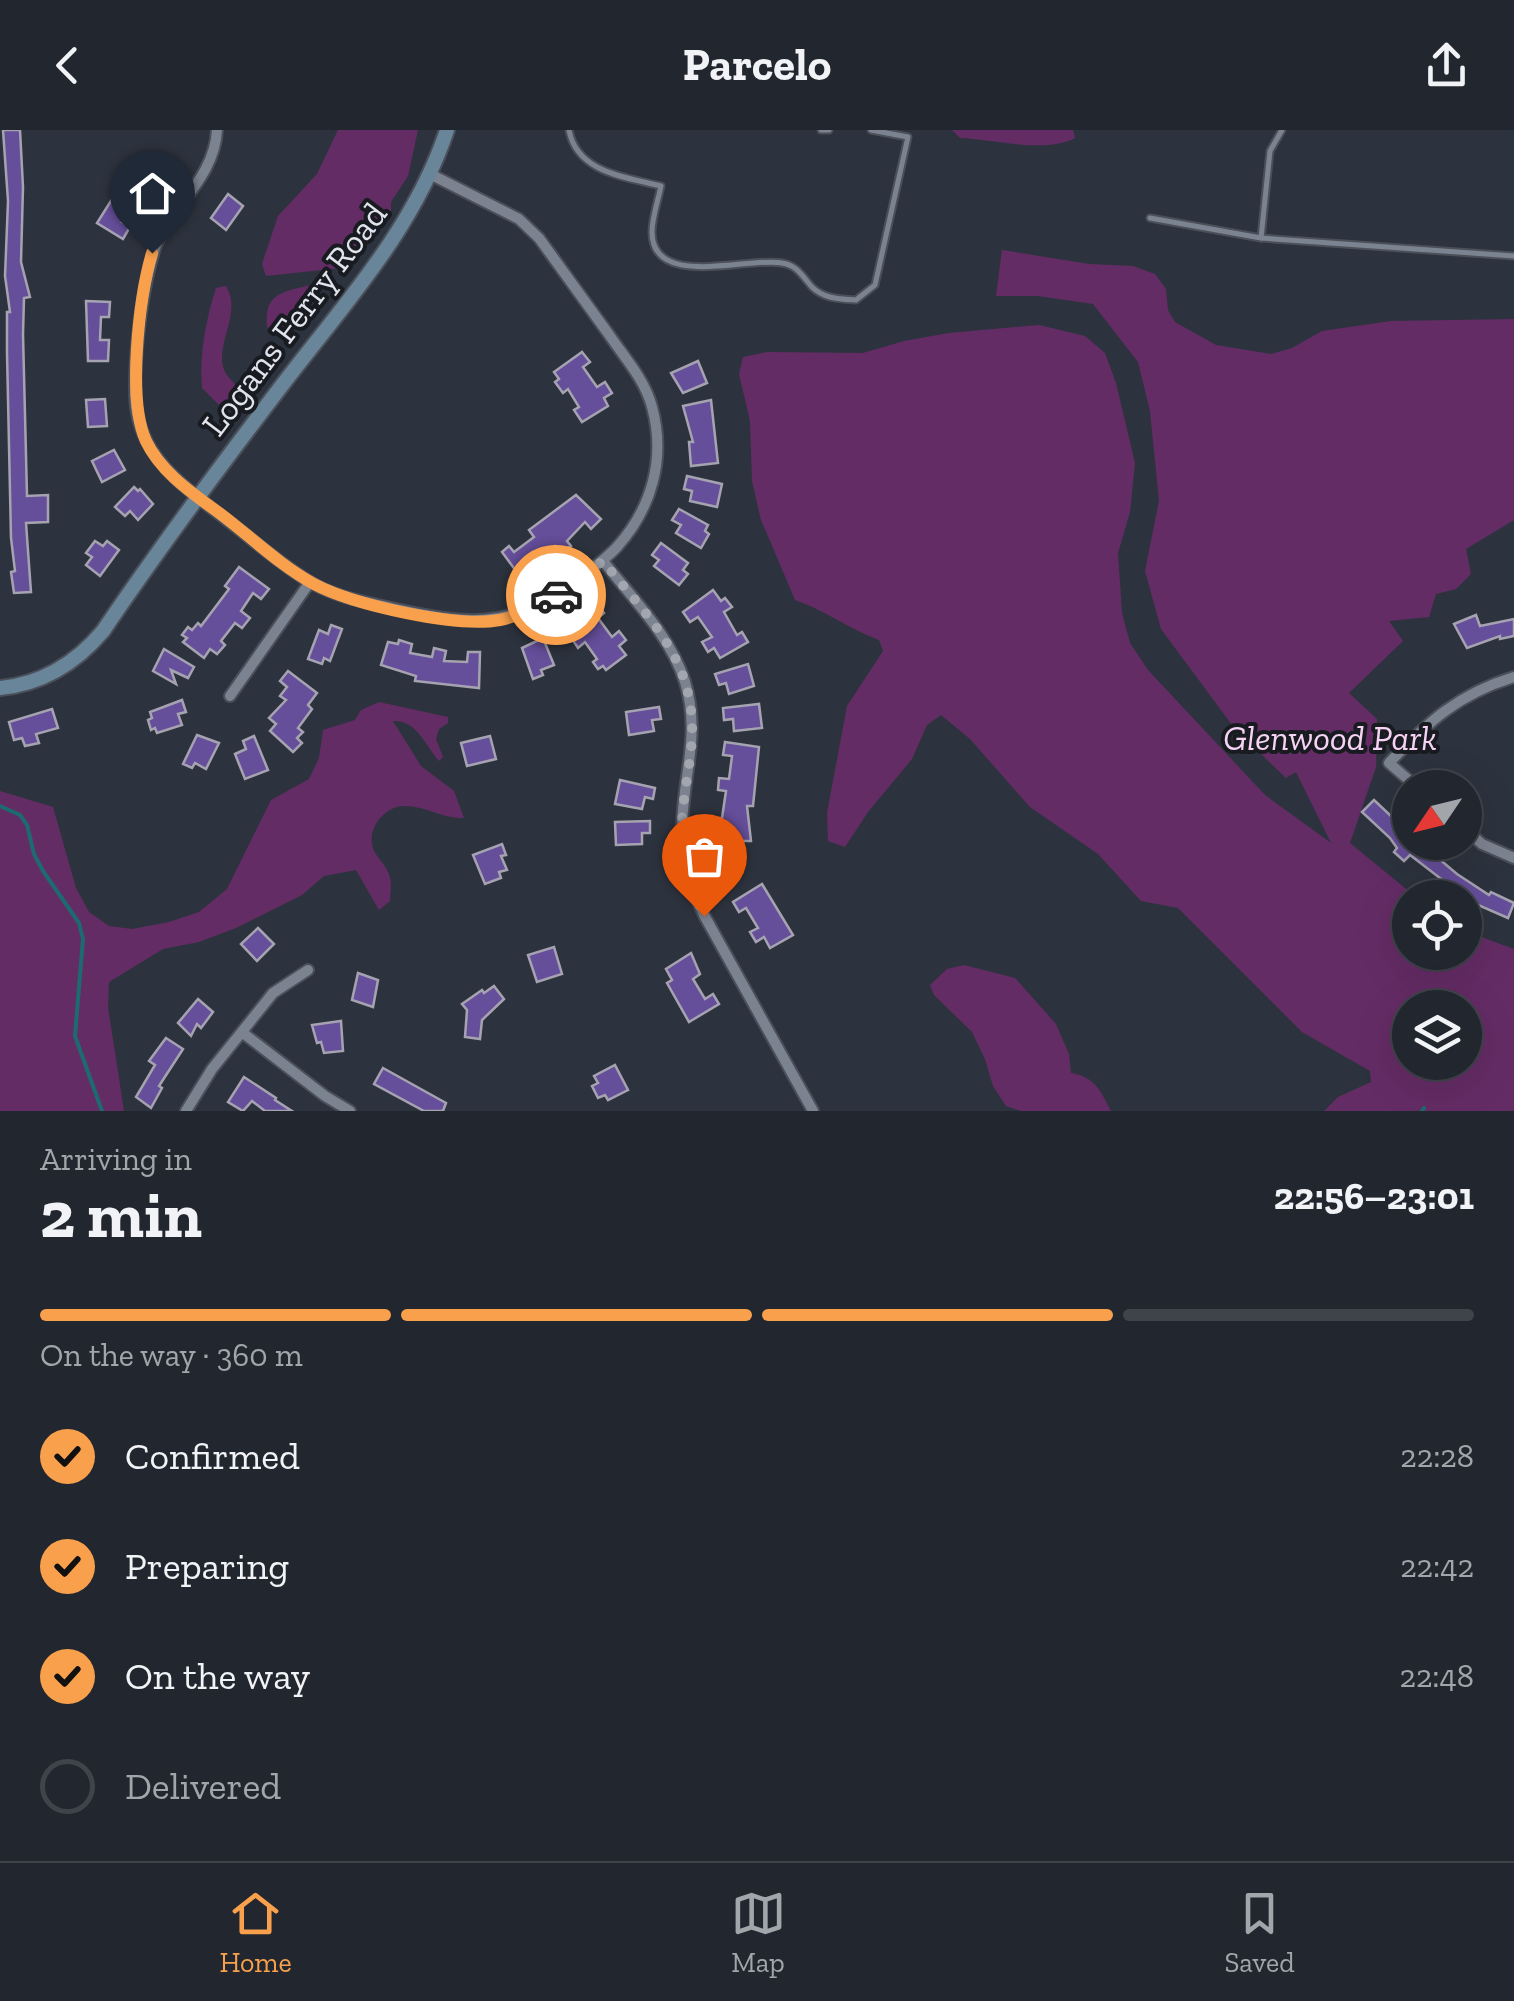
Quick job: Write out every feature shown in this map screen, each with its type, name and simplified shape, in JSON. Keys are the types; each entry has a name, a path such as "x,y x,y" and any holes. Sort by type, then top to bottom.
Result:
{"street":[{"path":"217,130 211,160 152,253 135,393 148,446 169,472 198,497 310,582 356,600 430,616 494,621 544,603 603,561 632,528 654,486 658,446 649,397 637,374 530,228 506,211 430,174"},
{"name":"Logans Ferry Road","path":"0,688 36,683 66,666 94,642 198,497 390,248 430,174 448,130"},
{"path":"603,561 665,640 680,668 692,728 682,834 691,886 813,1111"},
{"path":"230,696 310,582"},
{"path":"1397,770 1389,763 1456,700 1514,678"},
{"path":"1482,844 1514,858"},
{"path":"186,1111 212,1068 273,993 308,970"},
{"path":"243,1033 324,1096 350,1111"}],"lane":[{"path":"569,130 571,141 595,168 660,186 653,241 662,256 680,267 783,262 801,272 814,289 830,298 856,300 875,285 908,137 870,130"},
{"path":"1261,238 1270,152 1282,130"},
{"path":"1150,218 1261,238 1514,256"}],"green space":[{"path":"338,130 418,130 408,176 391,202 391,211 369,226 340,268 266,276 262,264 278,216 317,174"},
{"path":"952,130 1073,130 1075,138 1049,145 1019,144 960,138"},
{"name":"Glenwood Park","path":"1002,250 1089,264 1133,266 1155,274 1166,289 1168,310 1175,322 1216,345 1271,354 1292,348 1322,331 1391,321 1514,319 1514,520 1466,549 1471,574 1456,589 1436,594 1429,617 1389,621 1403,641 1349,693 1377,719 1376,767 1350,843 1395,880 1392,880 1392,970 1482,970 1482,937 1514,949 1514,1111 1324,1111 1338,1097 1371,1082 1370,1071 1302,1032 1178,908 1141,901 1098,854 1030,807 970,739 941,715 927,725 912,759 845,847 828,841 827,813 847,706 883,651 879,640 795,600 761,520 752,481 750,421 739,374 743,357 767,352 863,353 949,333 1039,325 1085,336 1105,353 1116,383 1135,463 1130,512 1118,553 1122,613 1130,643 1148,670 1265,795 1331,843 1296,772 1286,778 1235,729 1161,629 1145,571 1159,501 1150,411 1138,362 1093,304 1038,296 996,296"},
{"path":"311,285 316,289 311,303 292,331 286,336 267,327 269,307 277,296"},
{"path":"226,286 231,306 223,367 242,393 225,406 202,388 201,375 212,300 216,288"},
{"path":"379,702 448,717 436,739 443,757 439,761 414,729 393,721 421,766 454,791 464,818 403,806 383,815 374,828 372,843 389,874 390,901 379,910 356,870 324,876 302,895 236,928 199,942 163,949 109,982 108,1007 124,1111 0,1111 0,791 53,807 76,888 89,912 109,926 132,929 169,922 199,912 227,889 271,800 309,779 319,758 323,730 355,720 361,710"},
{"path":"964,965 1015,978 1056,1024 1069,1054 1071,1073 1091,1081 1111,1111 1021,1111 1006,1106 993,1086 972,1032 934,995 930,985 947,969"}],"building":[{"path":"3,130 20,130 21,262 30,297 24,298 23,334 27,496 48,495 48,522 26,523 31,592 14,593 7,353 10,312 5,276 8,201"},
{"path":"148,162 161,174 149,195 132,180"},
{"path":"228,194 243,206 226,230 211,218"},
{"path":"114,196 131,207 122,222 130,227 123,239 97,223"},
{"path":"86,301 110,302 109,317 101,317 100,340 109,340 108,361 88,361"},
{"path":"582,352 590,362 583,367 597,387 605,382 612,393 604,398 608,406 582,422 574,410 579,407 568,389 563,393 555,382 559,379 554,372"},
{"path":"698,361 707,383 683,393 671,373"},
{"path":"105,399 107,426 88,427 86,400"},
{"path":"711,400 718,463 691,466 689,442 693,442 683,406"},
{"path":"114,450 125,470 102,482 92,461"},
{"path":"687,476 722,484 717,507 690,501 692,491 684,489"},
{"path":"134,487 153,504 138,520 130,511 125,516 115,507"},
{"path":"576,495 601,519 591,529 585,522 567,541 571,546 560,553 555,546 537,559 541,565 522,579 502,552 509,546 514,552 534,537 529,530"},
{"path":"679,509 708,525 705,531 709,534 701,548 676,533 681,525 672,520"},
{"path":"95,541 103,546 107,541 119,550 100,576 86,565 92,557 86,553"},
{"path":"661,543 688,563 683,570 688,574 679,585 654,566 659,560 652,555"},
{"path":"239,567 269,589 261,599 253,593 241,611 250,618 242,628 235,623 221,641 225,645 217,654 210,649 204,658 183,642 187,638 182,635 188,627 192,630 198,623 201,626 229,589 225,586"},
{"path":"713,590 732,607 724,612 737,635 742,632 748,642 720,658 714,648 708,652 702,642 712,637 698,617 690,622 683,612"},
{"path":"597,603 604,613 598,618 612,637 619,631 626,640 619,646 626,655 606,670 603,666 598,669 593,662 597,659 585,642 578,648 572,639 577,636 568,625"},
{"path":"1476,615 1480,626 1514,619 1514,636 1500,636 1467,648 1454,624"},
{"path":"331,625 342,629 330,661 324,658 322,664 308,659 319,630 328,634"},
{"path":"543,638 554,665 541,670 543,675 533,679 522,648"},
{"path":"399,640 412,644 410,653 432,657 434,648 446,651 444,661 467,662 468,652 480,652 479,688 415,681 416,676 381,665 388,642 398,644"},
{"path":"164,649 194,667 188,678 171,670 176,684 153,671"},
{"path":"748,664 754,686 729,694 726,683 719,685 715,674"},
{"path":"288,671 317,693 308,705 312,709 298,728 303,732 297,738 302,743 293,752 270,731 276,724 269,718 286,700 280,696 287,687 280,681"},
{"path":"182,700 186,712 178,714 182,725 157,733 155,728 151,730 150,712"},
{"path":"759,704 762,728 734,731 733,719 724,720 723,708"},
{"path":"659,707 661,719 652,720 654,731 629,735 626,712"},
{"path":"52,709 58,728 36,734 39,743 25,746 22,738 14,740 9,722"},
{"path":"197,735 219,743 206,769 195,763 192,768 183,764"},
{"path":"254,736 268,770 245,779 235,754 246,749 243,741"},
{"path":"490,736 496,759 467,766 461,743"},
{"path":"725,742 759,747 753,806 747,806 751,841 722,841 722,830 714,830 713,818 722,818 726,791 718,790 719,778 729,779 732,756 723,755"},
{"path":"620,780 655,788 653,799 645,797 642,809 615,804"},
{"path":"1374,800 1392,817 1392,841 1390,838 1362,812"},
{"path":"650,821 650,833 642,833 642,844 616,845 615,822"},
{"path":"502,844 506,855 501,856 507,870 499,872 501,878 485,884 473,855"},
{"path":"1416,860 1440,860 1466,880 1442,880"},
{"path":"762,884 793,935 770,948 764,937 756,942 750,932 758,928 746,908 739,912 733,902"},
{"path":"1482,890 1514,903 1508,918 1482,907"},
{"path":"258,928 274,944 257,961 241,944"},
{"path":"554,947 562,974 537,982 528,955"},
{"path":"691,953 700,974 693,979 705,999 713,994 719,1004 689,1022 667,983 672,980 666,969"},
{"path":"358,973 378,980 373,1007 352,1000"},
{"path":"494,986 504,999 482,1020 480,1039 465,1037 467,1010 462,1004"},
{"path":"198,999 213,1012 201,1028 197,1024 191,1036 178,1023"},
{"path":"341,1021 343,1051 324,1053 312,1025"},
{"path":"166,1038 183,1049 159,1086 162,1088 151,1108 136,1097 155,1065 149,1061"},
{"path":"615,1065 628,1090 608,1100 605,1095 598,1098 592,1086 598,1083 594,1076"},
{"path":"383,1068 446,1103 443,1111 424,1111 374,1084"},
{"path":"244,1077 292,1111 265,1111 252,1101 243,1111 228,1102"}],"waterway":[{"path":"0,806 20,815 27,825 43,871 79,923 83,939 75,1036 102,1111"}],"way so far":[{"path":"556,595 603,561 665,640 680,668 692,712 691,765 682,817 683,853 704,916"}],"route":[{"path":"152,253 144,294 136,407 148,446 179,481 310,582 342,596 477,622 516,616 556,595"}]}
